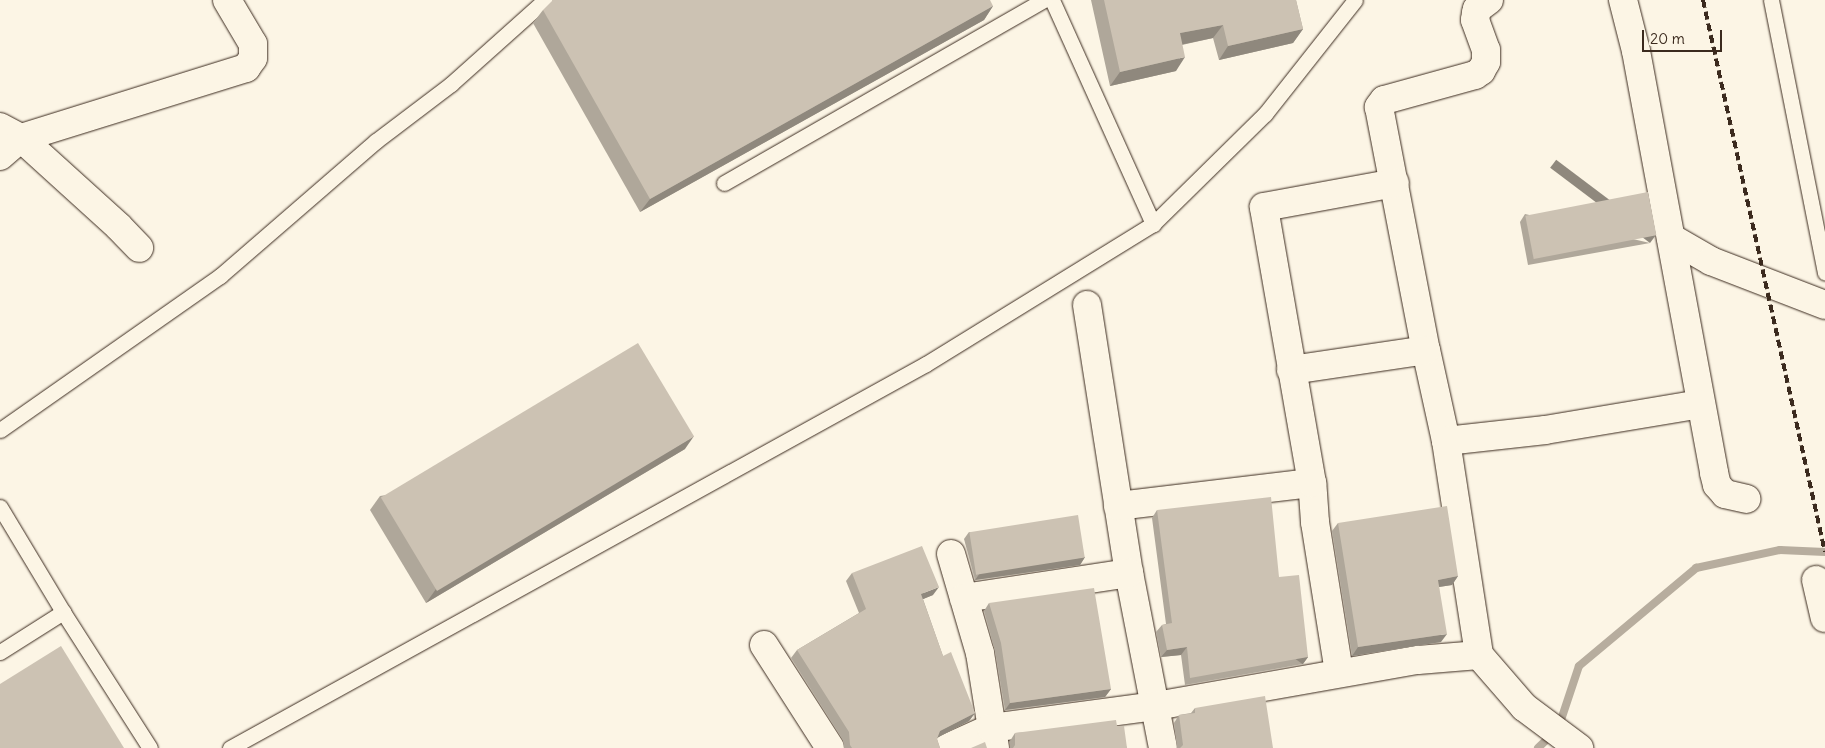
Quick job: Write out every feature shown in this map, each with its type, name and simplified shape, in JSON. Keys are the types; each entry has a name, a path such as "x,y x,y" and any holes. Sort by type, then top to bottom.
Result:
{"street":[{"path":"10,132 246,68 253,58 253,44 227,0"},
{"path":"1490,0 1477,9 1475,20 1486,50 1486,62 1481,71 1474,75 1384,100 1379,108 1426,350 1446,441 1478,655 1524,707 1579,748"},
{"path":"1623,0 1636,51 1700,404 1717,484 1728,496 1746,499"},
{"path":"0,156 10,132"},
{"path":"10,132 119,227 139,248"},
{"path":"1339,672 1314,522 1312,483 1264,207 1395,183"},
{"path":"1670,238 1711,261 1825,305"},
{"path":"1087,305 1129,573 1163,748"},
{"path":"1291,370 1426,350"},
{"path":"1446,441 1546,430 1700,404"},
{"path":"1118,506 1312,483"},
{"path":"951,554 980,653 993,738"},
{"path":"964,598 1129,573"},
{"path":"1816,580 1825,618"},
{"path":"764,644 830,748"},
{"path":"947,748 1339,672 1418,660 1478,655"}],"lane":[{"path":"0,430 220,276 376,140 451,84 545,0"},
{"path":"724,183 1044,0"},
{"path":"1052,0 1152,224"},
{"path":"230,748 926,364 1152,224 1265,114 1355,0"},
{"path":"1771,0 1825,273"},
{"path":"0,507 63,612 150,748"},
{"path":"0,652 63,612"}],"building":[{"path":"553,0 990,0 993,6 650,199 543,10"},
{"path":"1104,0 1296,0 1303,29 1228,46 1223,25 1180,33 1185,57 1120,72"},
{"path":"1648,192 1656,235 1534,259 1525,216"},
{"path":"638,343 694,436 437,591 381,498"},
{"path":"1271,497 1279,577 1299,575 1308,657 1190,678 1187,647 1167,650 1162,625 1172,623 1157,510"},
{"path":"1447,506 1458,576 1438,580 1447,634 1358,647 1338,523"},
{"path":"1078,515 1085,557 976,575 969,532"},
{"path":"922,546 939,587 921,594 943,656 951,652 975,713 940,731 937,739 940,748 852,748 849,732 797,650 866,609 852,573"},
{"path":"1094,588 1111,689 1010,703 1001,643 989,603"},
{"path":"61,646 124,748 0,748 0,684"},
{"path":"1265,696 1273,748 1180,748 1183,745 1179,715 1195,713 1195,708"},
{"path":"1116,720 1117,726 1124,726 1127,748 1013,748 1015,745 1015,733"},
{"path":"985,742 987,748 971,748"}],"waterway":[{"path":"1538,748 1558,729 1579,666 1696,568 1780,550 1825,552"}],"railway":[{"path":"1703,0 1825,552"}]}
